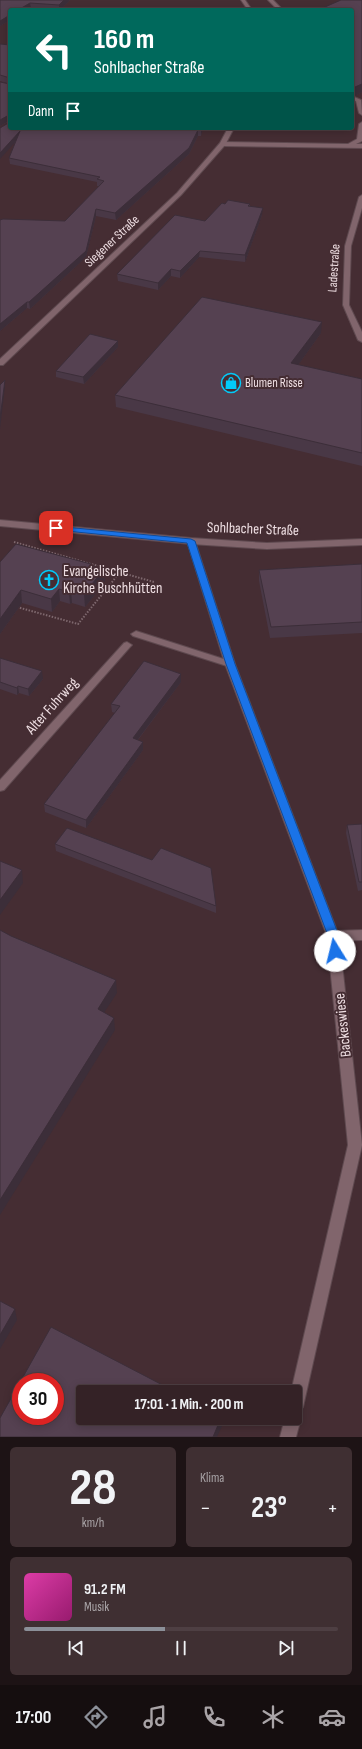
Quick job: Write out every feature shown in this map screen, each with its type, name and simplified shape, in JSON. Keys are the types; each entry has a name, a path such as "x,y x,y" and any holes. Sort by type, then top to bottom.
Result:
{"street":[{"path":"270,0 279,8"},
{"path":"354,99 358,100 362,113"},
{"path":"348,146 360,140 362,124"},
{"name":"Siegener Straße","path":"0,364 179,194 223,144 230,130"},
{"path":"223,144 348,146 361,148"},
{"name":"Ladestraße","path":"362,197 348,246 346,305 362,340"},
{"name":"Sohlbacher Straße","path":"0,523 191,541 267,546 362,542"},
{"name":"Backeswiese","path":"191,541 230,664 334,936 356,1145 300,1385"},
{"path":"136,634 230,664"},
{"name":"Alter Fuhrweg","path":"0,787 126,645"},
{"path":"334,936 362,935"},
{"path":"288,1437 291,1425"}],"path":[{"path":"8,540 121,571 154,582"},
{"path":"14,606 78,624 121,571"}],"building":[{"path":"0,0 64,0 59,5 30,3 21,8 8,8 8,16 0,21"},
{"path":"341,0 362,0 362,84 354,87 354,8 323,8"},
{"path":"0,44 8,45 8,77 0,75"},
{"path":"0,82 8,84 8,116 0,120"},
{"path":"8,123 8,130 198,130 189,148 115,213 96,209 86,251 29,302 27,302 0,324 0,220 65,221 104,181 97,179 100,177 9,158 20,131 0,153 0,128"},
{"path":"228,200 250,204 248,206 263,208 245,255 200,251 180,271 171,269 158,283 117,274 175,215 205,221 222,203 225,204"},
{"name":"Blumen Risse","path":"202,297 322,322 291,363 362,379 362,453 115,395"},
{"path":"90,334 118,341 83,377 56,371"},
{"path":"5,380 0,418 0,385"},
{"name":"Evangelische Kirche Buschhütten","path":"16,544 91,564 90,565 104,569 84,594 71,590 69,592 59,589 51,599 21,590 0,619 0,562"},
{"path":"362,564 362,622 271,627 259,570"},
{"path":"0,658 42,671 28,689 18,686 17,688 0,682"},
{"path":"144,661 181,674 133,738 143,742 86,820 44,804 120,706 111,704"},
{"path":"362,824 362,882 359,882 347,825"},
{"path":"67,828 152,860 161,848 211,868 216,906 55,844"},
{"path":"0,861 22,870 0,900"},
{"path":"0,930 116,980 98,1009 114,1018 0,1200"},
{"path":"0,1301 15,1309 0,1335"},
{"path":"51,1327 163,1385 76,1385 76,1425 218,1425 213,1437 0,1437 0,1418 12,1397 12,1425 64,1425 64,1373 25,1373"}],"place":[{"name":"Blumen Risse","path":"231,383"},
{"name":"Evangelische Kirche Buschhütten","path":"49,580"}],"route":[{"path":"56,528 191,541 230,664 334,936 335,951"}]}
